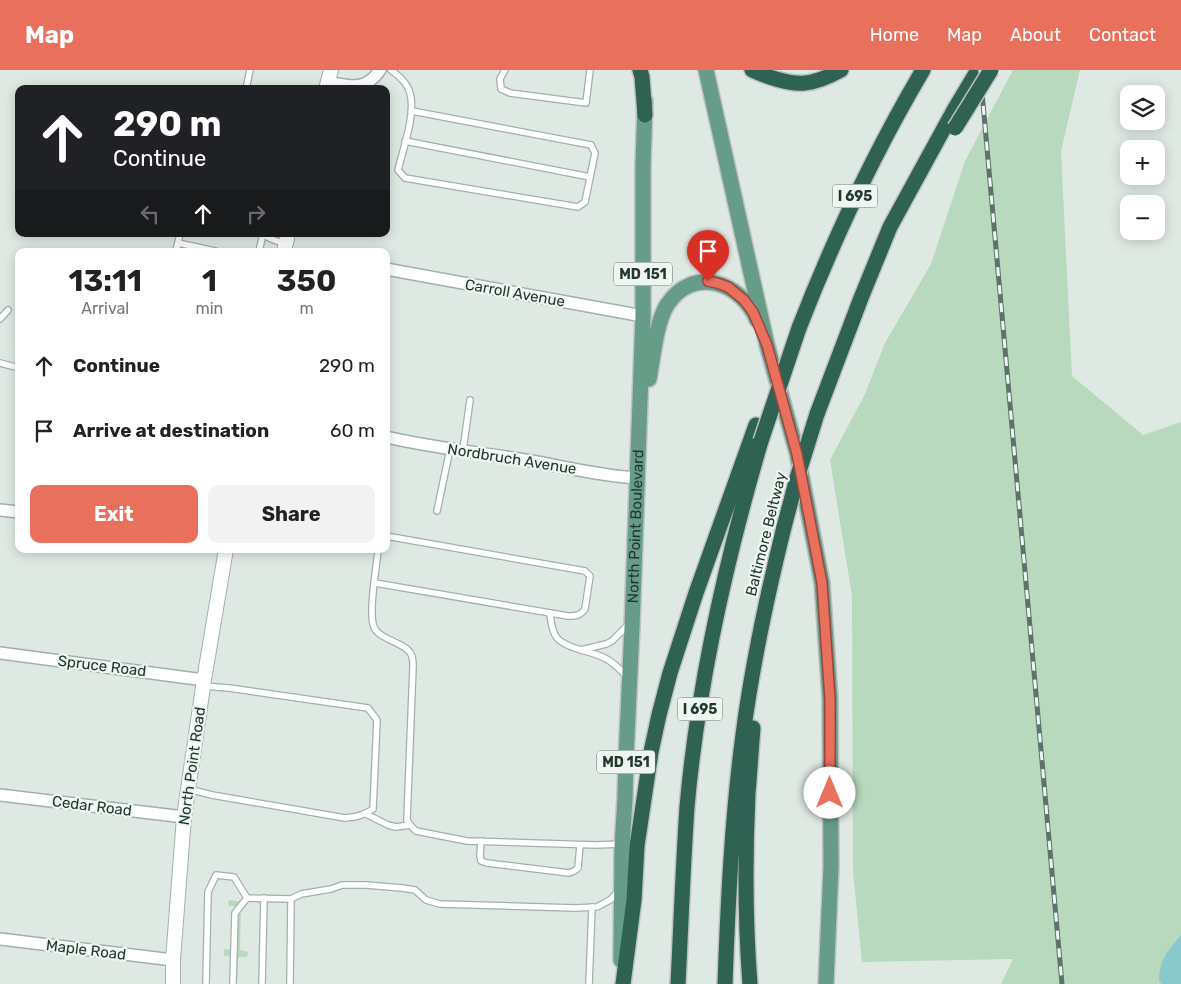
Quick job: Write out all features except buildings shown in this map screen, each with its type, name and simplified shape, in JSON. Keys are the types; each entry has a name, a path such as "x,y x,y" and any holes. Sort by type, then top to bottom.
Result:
{"highway":[{"path":"640,70 645,115"},
{"path":"752,70 779,80 803,84 822,79 841,70"},
{"name":"Baltimore Beltway","path":"678,984 688,806 696,729 723,583 743,501 799,328 820,273 895,117 923,70"},
{"name":"Baltimore Beltway","path":"725,984 734,817 743,733 755,658 770,586 797,478 817,414 890,228 954,110 978,70"},
{"path":"861,298 896,231 955,128 991,70"},
{"path":"622,984 634,900 637,846 651,752 670,673 690,609 756,425 799,328"},
{"path":"750,984 745,865 751,754 762,660 784,527"}],"main road":[{"name":"North Point Boulevard","path":"622,984 622,844 633,619 644,316 643,166 645,70"},
{"path":"706,70 767,345 797,454 822,583 830,699 831,867 826,984"},
{"path":"640,428 662,314 667,305 682,289 708,281 728,287 744,300 753,312 767,345"}],"street":[{"path":"364,85 372,80 380,70"},
{"path":"328,80 348,85"},
{"name":"Carroll Avenue","path":"390,271 644,316"},
{"name":"Nordbruch Avenue","path":"390,438 570,467 616,477 637,478"},
{"path":"0,510 15,512"},
{"name":"North Point Road","path":"173,984 173,960 184,817 203,683 225,553"},
{"name":"Spruce Road","path":"0,653 203,683"},
{"name":"Cedar Road","path":"0,795 184,817"},
{"name":"Maple Road","path":"0,939 173,960"}],"lane":[{"path":"247,85 250,70"},
{"path":"391,70 399,76 410,92 412,111 398,170 405,178 578,207 585,202 595,153 591,146 412,111"},
{"path":"505,70 500,79 501,89 586,103 590,70"},
{"path":"405,141 590,178"},
{"path":"177,248 179,237"},
{"path":"268,237 286,246"},
{"path":"178,243 200,248"},
{"path":"0,318 8,310"},
{"path":"0,363 15,367"},
{"path":"463,450 470,400"},
{"path":"437,511 450,449"},
{"path":"375,583 568,616 577,616 585,609 590,576 585,571 390,537"},
{"path":"378,553 372,609 374,626 378,632 408,650 412,656 407,820 410,825 416,831 467,841 580,845 622,844"},
{"path":"550,613 551,628 557,638 566,646 608,658 630,679"},
{"path":"581,650 612,641 633,619"},
{"path":"188,789 212,795 345,818 366,814 374,809 377,720 368,708 203,683"},
{"path":"366,814 396,827 410,825"},
{"path":"481,841 481,861 569,873 578,868 580,845"},
{"path":"206,984 208,892 216,875 234,878 247,898"},
{"path":"247,898 291,899 301,894 331,889 342,885 366,885 415,890 426,900 440,904 575,908 597,907 610,900 621,889"},
{"path":"233,984 235,913 247,898"},
{"path":"262,984 264,898"},
{"path":"290,984 291,899"},
{"path":"589,984 592,907"}],"green space":[{"path":"1013,70 1080,70 1061,151 1072,376 1143,435 1181,422 1181,984 1001,984 1013,959 862,962 853,871 852,596 830,460 865,394 885,343 931,264 965,161"},
{"path":"230,900 241,902 240,950 248,952 247,957 238,957 237,984 234,984 235,957 224,956 224,949 235,950 237,906 229,906"}],"water":[{"path":"1181,935 1181,984 1162,984 1159,981 1161,966 1168,951"}],"railway":[{"path":"980,70 1062,984"}],"route":[{"path":"708,281 728,287 744,300 753,312 767,345 797,454 822,583 830,699 830,793"}]}
